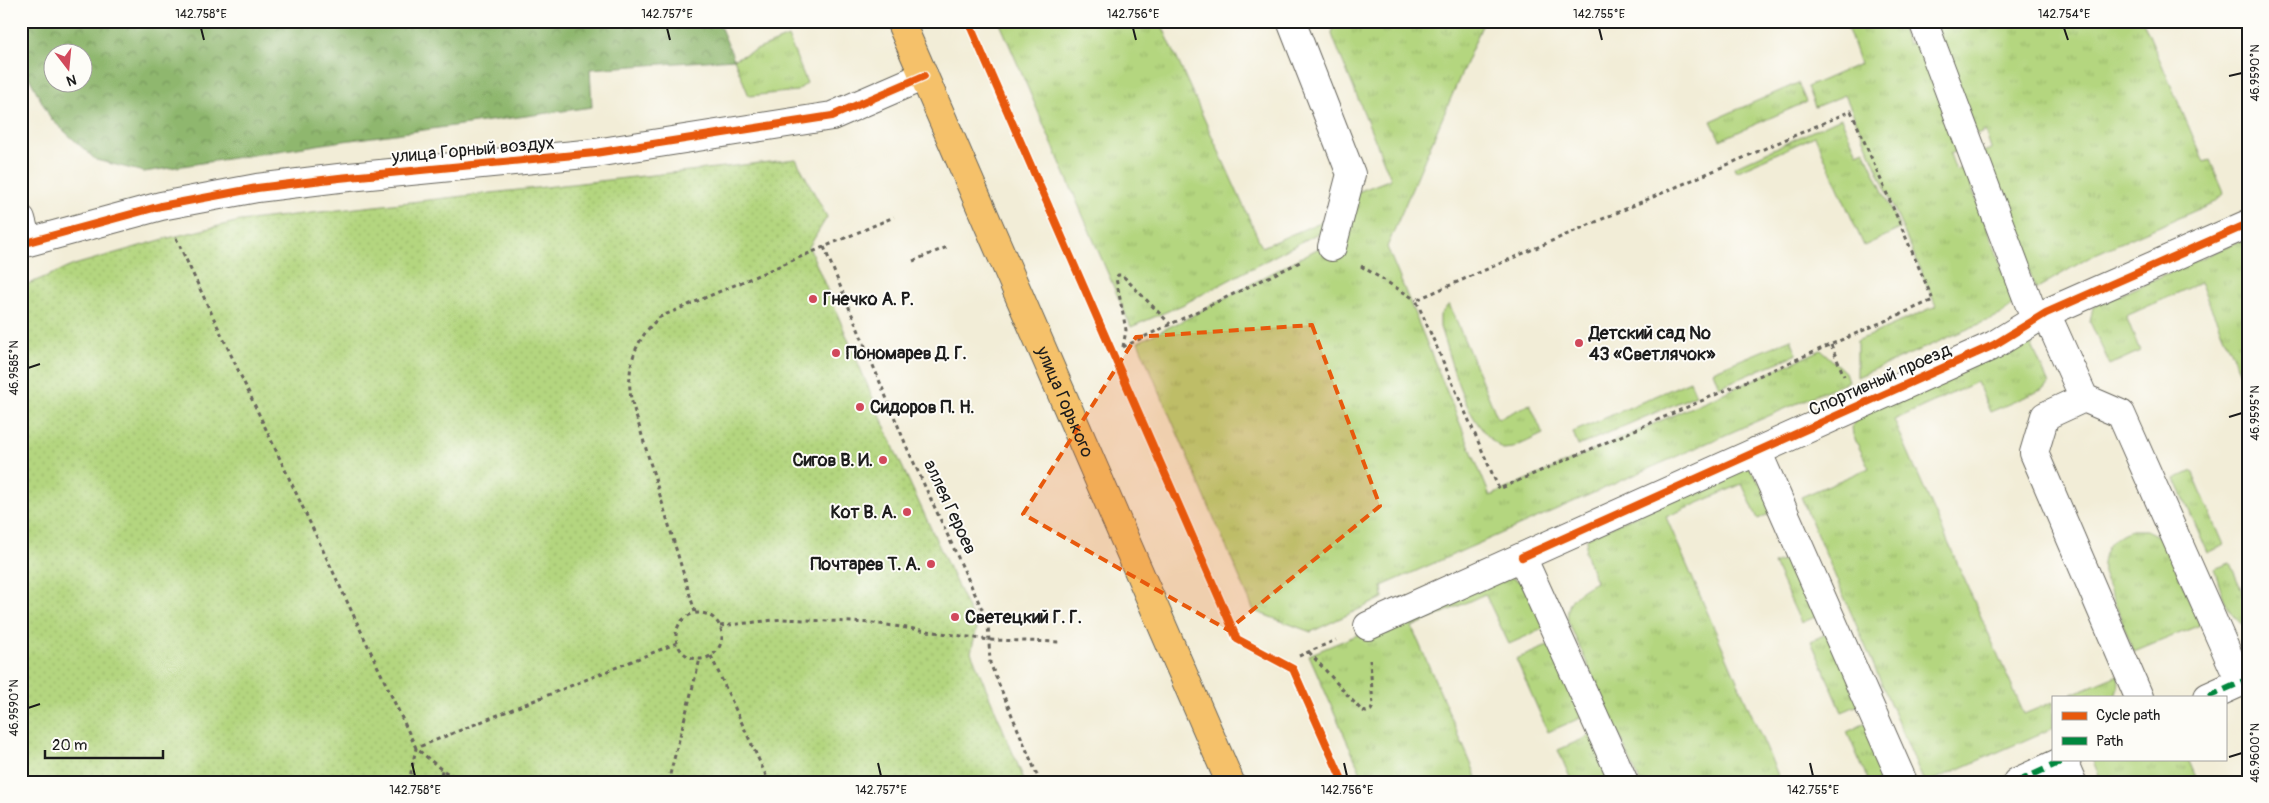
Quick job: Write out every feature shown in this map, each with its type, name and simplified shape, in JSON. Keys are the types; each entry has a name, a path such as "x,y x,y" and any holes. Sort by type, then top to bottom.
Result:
{"main road":[{"name":"улица Горького","path":"900,21 1230,782"}],"street":[{"path":"1922,21 2040,316 2084,398 2121,414 2244,681 2210,696"},
{"path":"1293,22 1351,174 1332,247"},
{"name":"улица Горный воздух","path":"23,235 257,188 339,178 595,153 812,120 832,116 924,76"},
{"name":"Спортивный проезд","path":"1368,626 1994,345 2040,316 2248,224"},
{"path":"2084,398 2045,416 2034,453 2139,696"},
{"path":"1757,452 1903,782"},
{"path":"1522,557 1624,782"},
{"path":"2017,782 2068,767"}],"path":[{"path":"1170,324 1122,275 1118,275 1116,278 1126,330 1123,347 1332,247 1416,300 1499,490 1934,300 1851,111 1416,300"},
{"path":"161,206 416,748 442,770 464,782"},
{"path":"695,612 631,399 629,384 633,353 639,339 660,317 894,217"},
{"path":"913,261 947,247"},
{"path":"695,612 705,613 714,618 720,626 723,634 722,643 718,651 711,656 700,659 690,657 682,652 677,644 678,624 686,616 695,612"},
{"path":"720,626 783,619 873,623 989,640 1060,642"},
{"path":"1299,656 1309,652 1361,710 1366,712 1371,710 1373,706 1368,626"},
{"path":"416,748 677,644"},
{"path":"711,656 769,782"},
{"path":"668,782 700,659"},
{"path":"409,782 416,748"},
{"path":"440,782 442,770"}],"highlighted area":[{"path":"1312,325 1380,506 1228,630 1023,514 1136,337"}],"green space":[{"path":"21,21 718,21 734,59 590,69 592,107 336,142 144,172 96,160 51,119 25,70 21,54"},
{"path":"999,21 1160,21 1262,247 1337,215 1339,222 1182,305 1131,327"},
{"path":"1335,21 1484,21 1387,247 1490,496 1821,350 1845,372 1848,381 1382,586 1383,598 1311,632 1254,611 1138,342 1184,320 1345,234 1352,224 1354,216 1347,196 1391,179 1332,34"},
{"path":"1845,21 1908,21 1909,24 1901,27 1908,44 1917,40 1958,150 1950,154 1956,171 1964,167 2014,299 2011,307 2000,315 1857,377 1857,341 1936,306 1845,95 1815,107 1807,87 1860,64"},
{"path":"1943,21 2143,21 2204,162 2210,160 2224,193 2213,203 2095,254 2036,289 1983,152 1991,149 1985,131 1977,135 1935,25"},
{"path":"788,37 807,83 797,91 749,96 734,59"},
{"path":"1798,83 1806,102 1720,140 1711,121"},
{"path":"1841,118 1857,153 1864,150 1900,229 1864,246 1815,136 1736,172 1734,167"},
{"path":"796,159 827,217 809,247 896,453 977,628 971,652 1025,782 21,782 21,287 74,265 164,239 240,221"},
{"path":"2248,237 2248,391 2200,283 2126,316 2140,351 2110,365 2090,322 2093,307"},
{"path":"1449,304 1498,419 1530,404 1543,434 1513,448 1503,449 1479,425 1462,394 1440,327 1440,315"},
{"path":"1791,339 1797,354 1719,387 1713,371"},
{"path":"2023,339 2030,341 2049,384 2046,388 1990,412 1977,382 1894,420 2024,714 2052,702 2052,728 1929,782 1924,782 1801,497 1869,468 1853,435 1852,426 1863,407"},
{"path":"1690,381 1696,395 1578,446 1573,432"},
{"path":"1747,464 1777,510 1758,519 1742,484 1666,517 1781,782 1640,782 1568,621 1571,601 1579,593 1596,582 1585,552 1587,538"},
{"path":"2192,471 2224,545 2208,553 2175,479"},
{"path":"2132,530 2146,530 2162,538 2200,625 2134,652 2103,573 2104,558 2109,546 2118,536"},
{"path":"1795,555 1822,614 1801,623 1774,564"},
{"path":"2230,563 2248,605 2248,627 2234,617 2229,610 2214,569"},
{"path":"1509,577 1524,583 1547,627 1509,644 1485,594 1412,627 1479,782 1365,782 1309,655 1494,578"},
{"path":"1830,632 1861,704 1842,712 1811,641"},
{"path":"1555,643 1585,716 1548,732 1516,659"},
{"path":"2118,675 2119,684 2115,696 2067,696"},
{"path":"1870,721 1896,782 1865,782 1868,780 1847,732"},
{"path":"1594,734 1615,782 1572,782 1558,750"},
{"path":"2092,760 2188,760 2198,782 2102,782"}],"marked path":[{"path":"2210,696 2248,679"},
{"path":"2017,782 2065,760"}],"cycle path":[{"path":"968,21 1237,639 1293,669 1343,782"},
{"path":"21,244 161,206 257,188 339,178 595,153 832,116 924,76"},
{"path":"1522,557 1994,345 2046,313 2248,224"}],"place":[{"name":"Гнечко А. Р.","path":"813,299"},
{"name":"Детский сад № 43 «Светлячок»","path":"1579,343"},
{"name":"Пономарев Д. Г.","path":"836,353"},
{"name":"Сидоров П. Н.","path":"860,407"},
{"name":"Сигов В. И.","path":"883,460"},
{"name":"Кот В. А.","path":"907,512"},
{"name":"Почтарев Т. А.","path":"931,564"},
{"name":"Светецкий Г. Г.","path":"955,617"}]}
